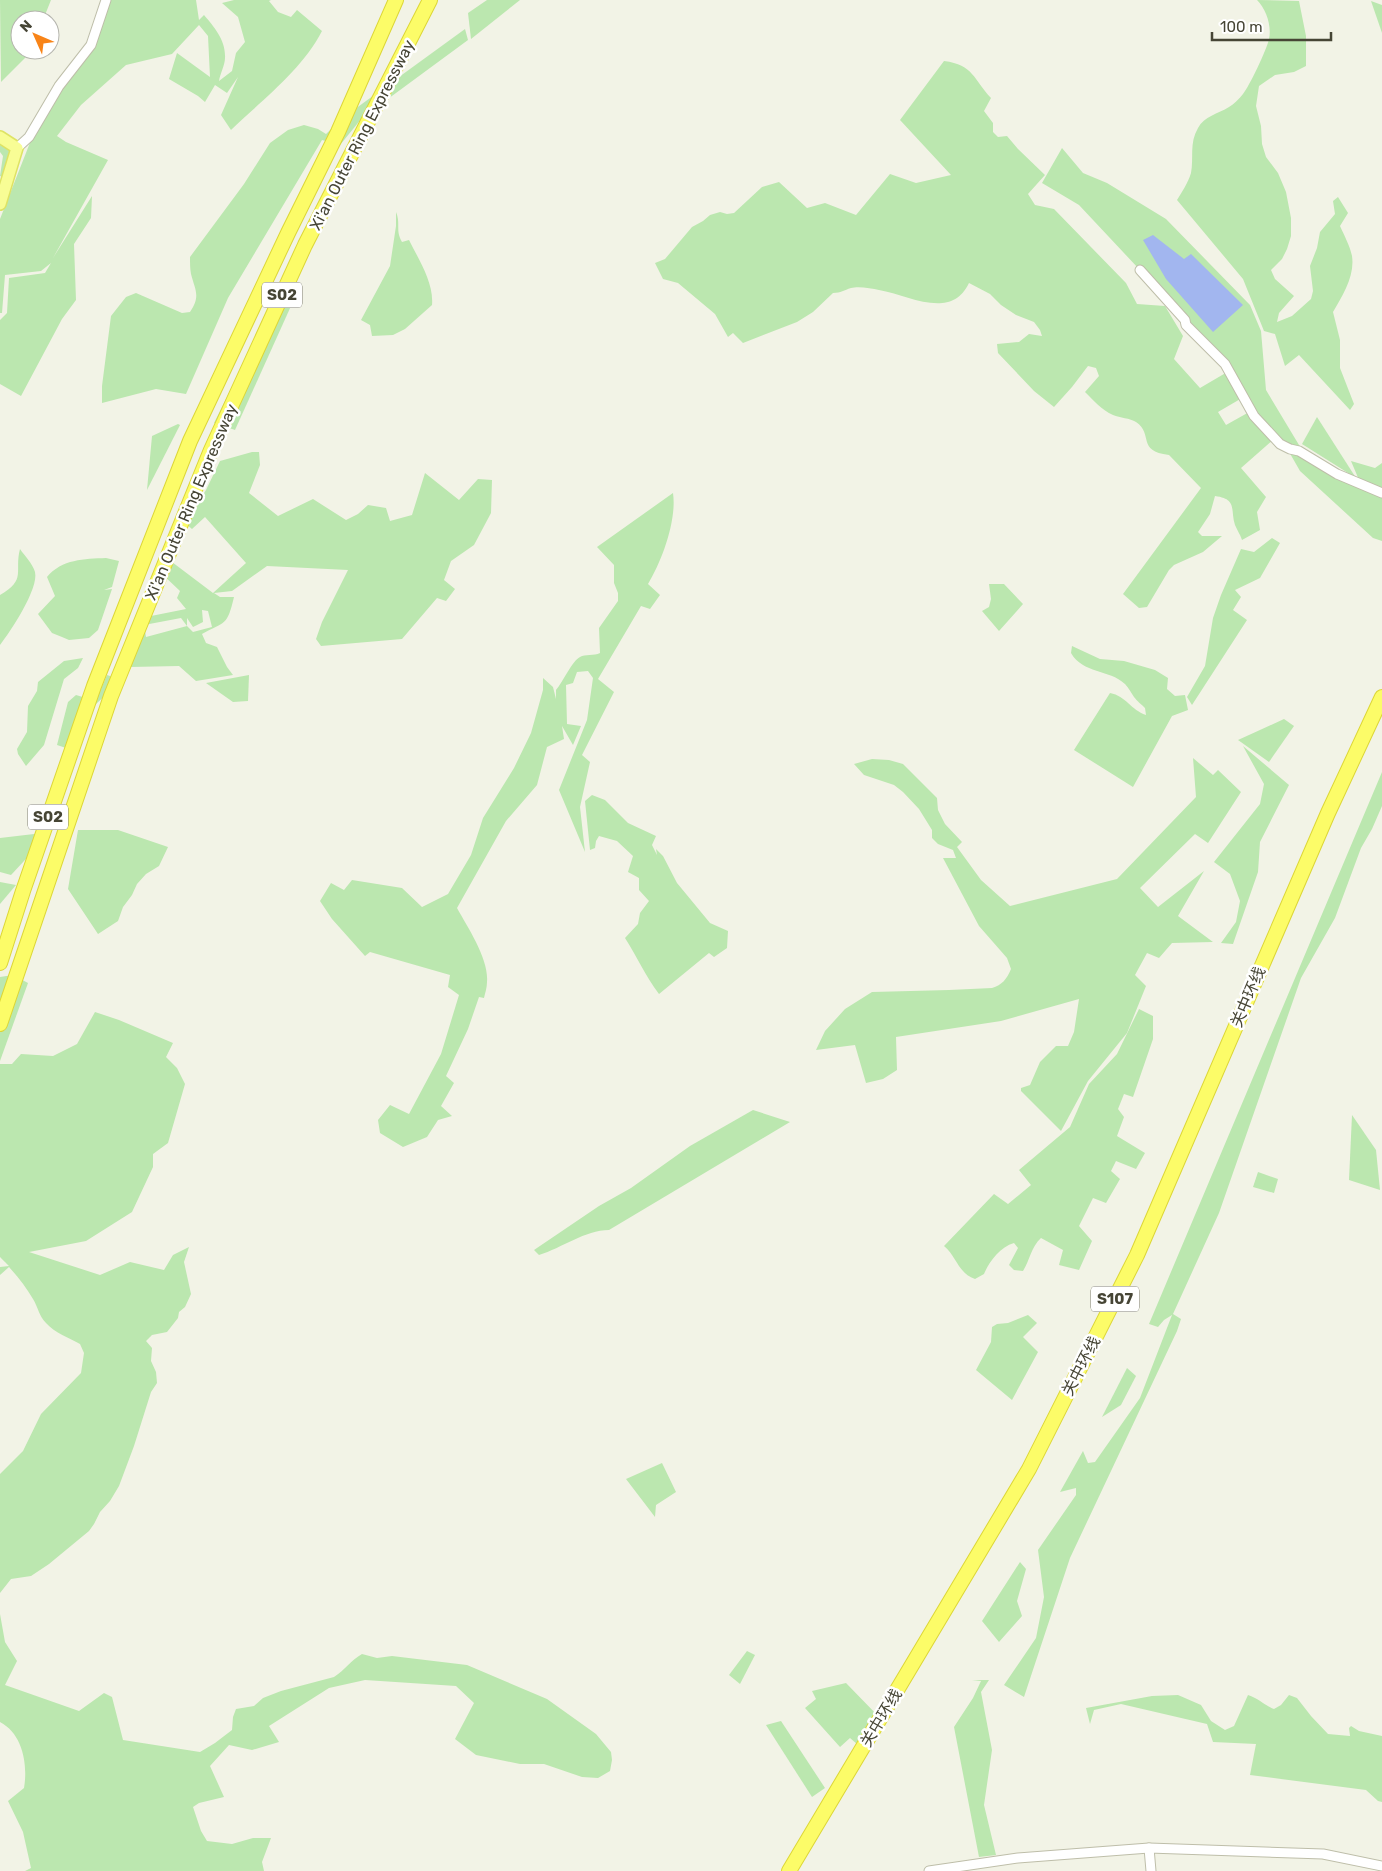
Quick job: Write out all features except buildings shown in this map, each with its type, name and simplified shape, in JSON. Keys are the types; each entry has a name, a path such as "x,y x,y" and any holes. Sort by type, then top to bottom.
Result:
{"highway":[{"name":"Xi'an Outer Ring Expressway","path":"0,963 94,686 190,441 288,232 338,132 396,0"},
{"name":"Xi'an Outer Ring Expressway","path":"0,1024 111,696 211,450 305,245 430,0"},
{"name":"关中环线","path":"789,1871 1019,1486 1043,1442 1137,1255 1328,813 1382,697"},
{"name":"关中环线","path":"797,1871 1040,1464 1144,1258 1334,816 1382,714"}],"main road":[{"path":"0,137 16,148 0,204"}],"street":[{"path":"16,148 29,137 59,86 91,45 106,0"},
{"path":"1140,270 1185,320 1186,325 1225,364 1254,416 1280,444 1300,451 1337,474 1382,494"},
{"path":"1149,1848 1151,1871"},
{"path":"929,1871 1015,1859 1149,1848 1323,1854 1382,1866"}],"green space":[{"path":"0,0 51,0 47,10 10,10 10,60 23,60 1,82"},
{"path":"103,0 196,0 199,20 204,15 219,34 224,45 225,61 219,81 232,71 236,53 245,42 238,17 222,3 234,0 271,0 269,1 278,12 291,17 297,10 322,31 314,45 293,72 231,130 221,115 238,77 227,93 215,85 205,102 169,79 177,53 210,77 208,36 199,25 172,54 126,65 81,105 57,136 66,142 108,160 53,258 92,196 91,218 74,244 76,300 62,319 21,396 0,384 0,320 7,313 9,278 45,273 51,263 41,271 5,275 2,313 0,313 0,219 44,107 92,43"},
{"path":"487,0 520,0 471,39 468,13"},
{"path":"1257,0 1299,1 1306,36 1306,66 1294,72 1275,75 1259,86 1256,106 1266,157 1278,173 1286,192 1291,218 1291,236 1287,249 1282,259 1271,270 1275,279 1294,296 1279,313 1277,322 1292,316 1311,299 1313,291 1310,266 1317,248 1320,232 1335,214 1333,201 1338,197 1348,213 1340,226 1350,248 1352,271 1341,299 1333,312 1340,340 1340,368 1354,404 1350,410 1299,355 1285,366 1275,334 1264,331 1243,279 1177,200 1187,184 1191,173 1193,145 1198,128 1204,121 1231,106 1241,96 1246,90 1265,51 1270,34 1269,23 1263,8"},
{"path":"1371,1 1382,5 1382,33"},
{"path":"465,29 468,40 362,118 340,145 322,140 228,298 186,394 156,389 102,403 102,386 111,316 126,297 136,293 182,313 190,312 196,297 190,257 244,184 270,143 288,130 304,125 318,129 326,134 344,117"},
{"path":"944,61 961,66 972,74 991,98 984,111 993,123 993,132 998,137 1007,136 1045,175 1028,194 1035,205 1054,209 1126,283 1137,304 1165,306 1183,336 1174,359 1200,388 1229,371 1242,398 1218,412 1226,425 1251,411 1274,439 1241,468 1266,497 1257,512 1260,530 1242,540 1235,525 1232,506 1222,497 1215,496 1210,514 1198,532 1202,536 1222,536 1203,552 1174,565 1169,570 1147,607 1139,608 1123,594 1201,488 1169,455 1152,450 1144,432 1136,422 1109,413 1085,392 1099,376 1096,368 1088,366 1054,407 1034,391 998,353 997,344 1019,342 1029,334 1042,336 1034,322 1016,315 1001,305 990,294 969,283 961,294 952,301 941,303 928,303 876,289 857,287 833,293 813,312 797,322 743,343 733,333 728,337 715,314 678,283 663,279 655,263 665,259 692,227 710,215 720,212 734,213 762,187 779,182 807,208 825,203 856,215 890,174 916,183 951,175 900,120"},
{"path":"0,141 10,151 7,179 0,176 3,156 0,152"},
{"path":"1062,148 1083,173 1107,183 1166,219 1250,305 1261,331 1266,390 1299,445 1338,475 1382,491 1382,541 1373,538 1300,471 1288,450 1245,397 1228,364 1079,205 1042,183"},
{"path":"396,212 400,238 402,242 409,240 421,264 431,288 432,305 405,329 393,335 372,336 370,325 361,320 390,266 396,226"},
{"path":"291,306 235,430 214,423 261,329 280,308"},
{"path":"1317,417 1356,478 1302,444"},
{"path":"178,424 180,425 147,490 152,436"},
{"path":"252,452 259,452 260,465 249,493 278,516 313,499 346,520 358,514 368,505 386,508 390,521 412,515 425,473 459,500 478,479 492,480 491,513 474,545 451,561 444,580 455,589 446,601 437,598 402,639 321,646 316,639 322,622 348,570 267,566 232,591 214,593 220,597 234,597 232,606 224,622 202,634 206,643 217,647 233,675 196,681 179,666 130,667 146,617 186,609 177,598 180,591 161,573 168,559 213,593 246,563 205,517 192,529 185,523 206,490 220,461","holes":["202,610 208,611 212,627 193,632 187,626 187,618 193,627 203,622","181,618 187,626 146,637 144,625"]},
{"path":"1351,461 1375,468 1382,463 1382,490 1359,480"},
{"path":"673,493 674,504 671,528 663,552 648,584 660,595 650,609 641,606 598,679 614,692 582,755 590,762 580,807 585,852 559,790 587,720 593,678 588,671 577,672 573,683 566,685 567,724 581,726 573,745 562,726 564,739 547,747 537,785 506,821 457,908 472,934 485,964 487,973 486,990 484,998 479,997 468,1029 446,1076 454,1083 441,1106 452,1116 438,1120 427,1137 403,1147 380,1133 378,1120 390,1105 409,1114 441,1054 459,995 448,987 450,975 370,952 365,956 332,919 320,901 331,883 344,890 352,880 402,888 422,907 448,894 471,855 483,818 514,768 531,733 543,690 543,678 553,687 556,699 556,690 577,659 582,656 600,653 599,628 618,601 618,593 614,583 614,565 597,547"},
{"path":"1272,538 1280,543 1260,578 1235,590 1241,597 1233,610 1247,620 1192,705 1187,697 1205,666 1213,618 1241,549 1254,552"},
{"path":"20,549 35,572 33,589 23,610 0,645 0,595 14,585 17,580"},
{"path":"106,558 119,561 112,587 104,590 112,589 98,630 89,638 69,640 52,633 38,614 55,596 47,577 66,563"},
{"path":"989,584 1004,584 1023,604 999,631 982,611 989,607 991,599"},
{"path":"1072,646 1100,659 1124,661 1155,670 1168,678 1167,689 1175,696 1185,695 1188,710 1172,716 1133,787 1074,750 1110,693 1120,697 1136,710 1146,715 1145,708 1119,679 1082,665 1076,660 1071,653"},
{"path":"83,658 78,668 64,679 44,745 26,766 17,749 27,732 28,706 37,691 38,682 64,661"},
{"path":"107,675 122,680 83,716 72,750 57,745 68,702 76,695 96,701"},
{"path":"249,675 248,701 233,702 206,683"},
{"path":"1284,719 1294,726 1269,762 1238,740"},
{"path":"1243,746 1289,785 1260,842 1258,872 1233,944 1221,943 1236,922 1240,901 1230,874 1214,862 1260,804 1264,784"},
{"path":"1193,758 1213,775 1218,770 1241,792 1208,843 1195,834 1140,888 1158,907 1204,871 1178,916 1213,942 1172,943 1159,958 1147,953 1135,975 1146,986 1127,1033 1088,1081 1061,1131 1021,1091 1021,1088 1030,1085 1040,1062 1056,1046 1068,1046 1074,1032 1079,999 1001,1021 896,1037 897,1070 883,1079 866,1083 855,1045 816,1050 825,1031 845,1009 872,992 992,988 1004,981 1011,969 1007,958 979,926 943,858 956,858 953,850 938,844 932,838 932,830 919,809 903,792 894,785 864,775 854,764 872,759 889,760 903,764 937,798 938,810 945,824 962,842 957,847 981,880 1010,906 1117,879 1196,797"},
{"path":"1382,772 1382,806 1361,848 1335,918 1301,978 1219,1213 1173,1314 1181,1319 1177,1331 1070,1558 1024,1697 1004,1685 1036,1638 1044,1597 1038,1550 1076,1495 1076,1488 1060,1492 1083,1451 1088,1463 1095,1462 1140,1398 1172,1315 1158,1327 1149,1324"},
{"path":"592,795 605,800 628,823 656,836 652,845 657,855 656,849 663,856 677,883 710,923 728,931 727,948 714,957 709,953 659,994 625,938 638,924 640,913 649,901 639,890 639,878 628,872 633,856 617,841 599,836 595,848 590,850 585,801"},
{"path":"78,830 118,830 168,847 159,866 146,874 137,884 123,907 118,921 98,934 68,889"},
{"path":"51,832 11,875 0,872 0,838"},
{"path":"0,882 16,885 0,904"},
{"path":"13,975 28,983 0,1061 0,977"},
{"path":"1139,1009 1153,1016 1153,1039 1133,1097 1124,1094 1118,1109 1124,1117 1117,1136 1145,1153 1136,1169 1116,1161 1111,1171 1120,1179 1106,1203 1093,1198 1079,1226 1092,1241 1079,1270 1059,1265 1063,1250 1041,1238 1035,1245 1023,1271 1014,1270 1009,1265 1018,1248 1014,1243 1004,1248 996,1256 984,1274 975,1279 969,1276 961,1269 944,1246 994,1194 1008,1204 1031,1185 1019,1170 1070,1127 1089,1084 1117,1054"},
{"path":"95,1012 173,1043 166,1057 177,1068 185,1084 168,1143 153,1154 153,1167 132,1212 86,1241 29,1252 100,1275 130,1262 164,1270 173,1255 189,1247 184,1262 191,1294 185,1307 179,1312 178,1318 167,1332 152,1335 146,1341 152,1348 151,1361 156,1372 157,1383 151,1392 119,1486 110,1501 100,1512 89,1531 49,1564 31,1576 11,1579 0,1593 0,1474 23,1451 41,1414 81,1373 84,1353 80,1344 46,1323 28,1290 9,1267 0,1275 0,1267 9,1266 0,1257 0,1064 12,1064 21,1054 53,1056 77,1044"},
{"path":"753,1110 790,1122 609,1230 582,1236 539,1255 534,1250 599,1206 631,1188 690,1146"},
{"path":"1352,1115 1376,1150 1380,1190 1349,1180"},
{"path":"1258,1172 1278,1179 1274,1193 1253,1187"},
{"path":"1028,1315 1037,1323 1023,1337 1038,1352 1012,1400 976,1370 991,1342 992,1327"},
{"path":"1127,1368 1136,1376 1121,1405 1102,1417"},
{"path":"662,1463 676,1492 656,1505 655,1517 626,1479"},
{"path":"1020,1562 1026,1569 1017,1601 1022,1616 999,1642 982,1621"},
{"path":"0,1614 5,1642 17,1661 5,1685 79,1711 104,1693 112,1697 123,1740 200,1752 232,1730 236,1709 254,1706 263,1698 281,1691 334,1677 362,1654 377,1658 392,1656 467,1665 547,1699 596,1734 611,1752 610,1771 598,1778 582,1777 544,1764 520,1764 476,1755 455,1739 474,1703 456,1686 365,1680 329,1688 269,1726 279,1742 252,1750 229,1745 210,1766 224,1797 199,1803 193,1807 201,1831 207,1841 232,1844 253,1838 271,1838 262,1862 264,1871 25,1871 31,1868 23,1832 8,1801 24,1788 24,1760 19,1742 14,1734 0,1722"},
{"path":"747,1651 755,1655 740,1684 729,1675"},
{"path":"972,1680 989,1680 981,1692 992,1750 984,1805 996,1855 979,1857 954,1727 973,1698 981,1681"},
{"path":"846,1683 879,1717 857,1744 850,1738 840,1747 805,1708 816,1699 812,1691"},
{"path":"1178,1695 1201,1705 1211,1721 1225,1730 1234,1726 1248,1695 1274,1709 1281,1705 1289,1695 1297,1698 1328,1734 1350,1736 1349,1728 1351,1726 1359,1731 1382,1736 1382,1802 1378,1801 1366,1790 1250,1775 1256,1744 1213,1742 1207,1724 1121,1704 1094,1710 1090,1724 1086,1708 1152,1696"},
{"path":"781,1721 825,1788 812,1797 766,1725"}],"water":[{"path":"1153,235 1184,259 1191,254 1243,305 1213,332 1166,279 1143,240"}]}
